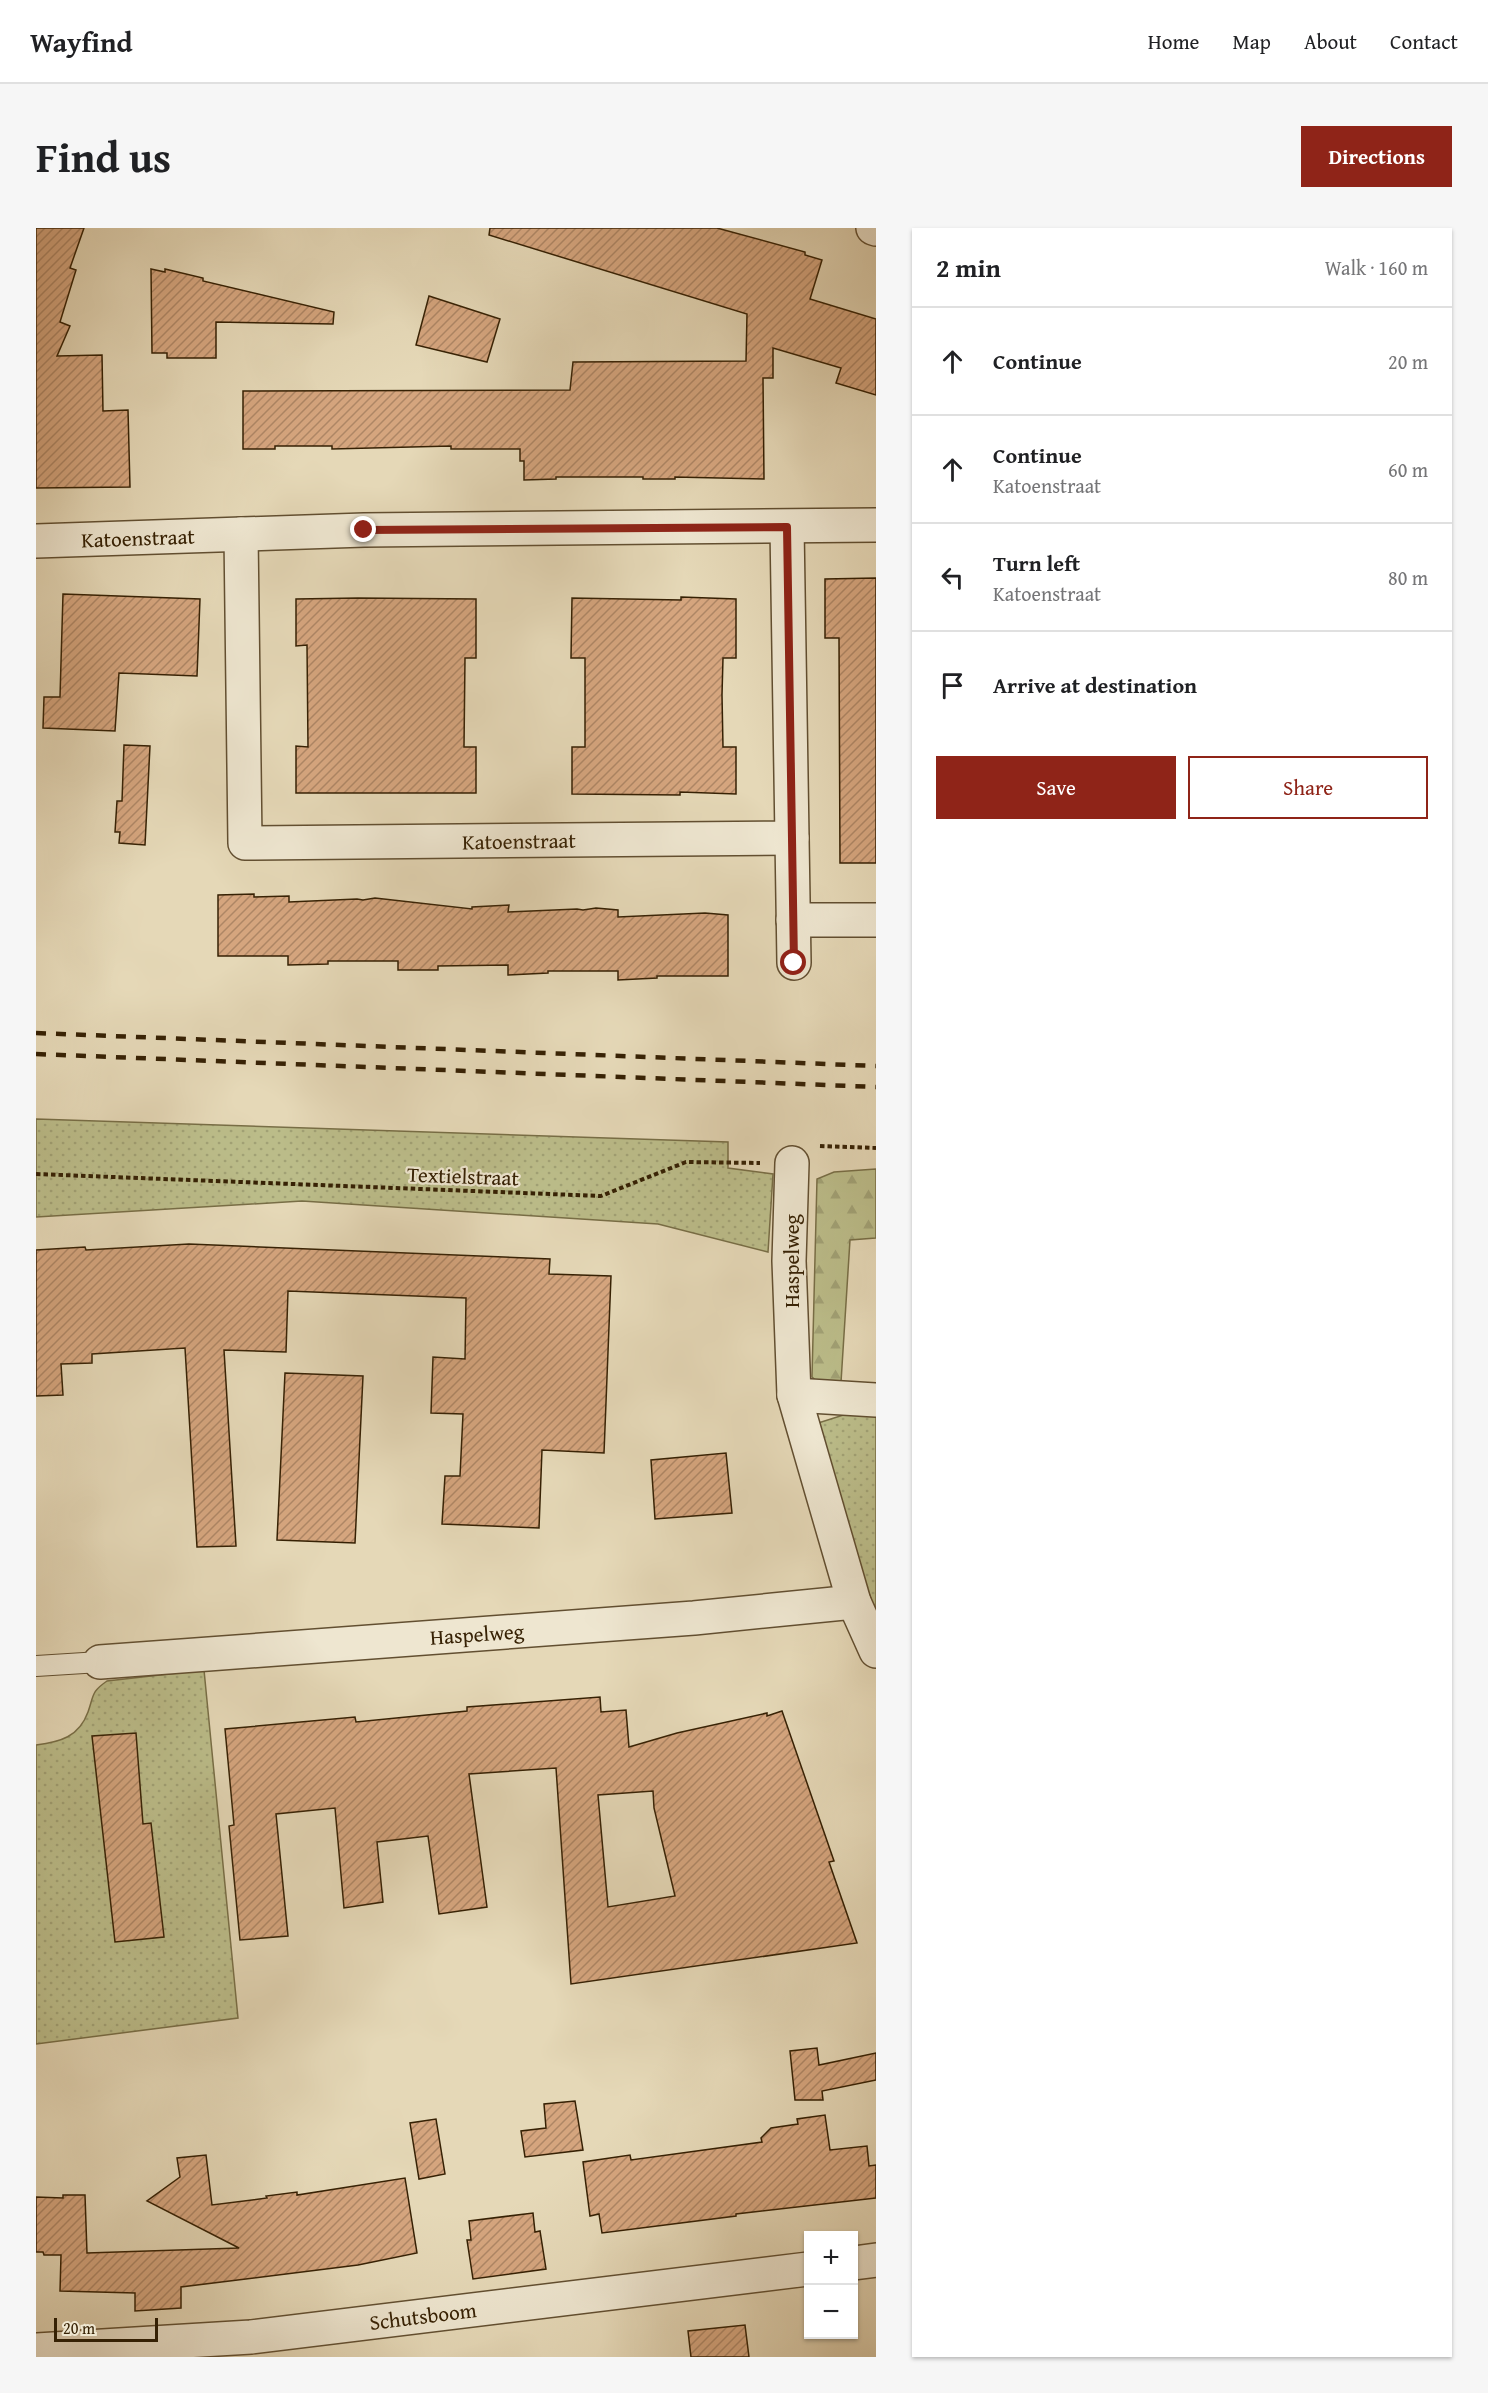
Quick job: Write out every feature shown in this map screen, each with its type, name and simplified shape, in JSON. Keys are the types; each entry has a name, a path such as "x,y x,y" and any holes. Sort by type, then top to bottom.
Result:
{"street":[{"name":"Katoenstraat","path":"36,542 364,530 876,525"},
{"path":"787,527 794,963"},
{"name":"Katoenstraat","path":"241,534 245,843 792,838"},
{"path":"793,920 876,920"},
{"name":"Haspelweg","path":"792,1163 789,1261 794,1395 854,1602 875,1646"},
{"path":"794,1395 876,1400"},
{"name":"Haspelweg","path":"100,1662 694,1618 854,1602"},
{"path":"858,2262 876,2260"},
{"name":"Schutsboom","path":"36,2350 252,2337 804,2269"}],"lane":[{"path":"36,1666 100,1662"}],"path":[{"path":"792,1163 811,1145 876,1148"},
{"name":"Textielstraat","path":"36,1174 601,1196 686,1162 792,1163"}],"green space":[{"path":"36,1119 728,1142 728,1168 773,1174 768,1252 658,1224 302,1201 36,1217"},
{"path":"876,1169 876,1238 850,1240 841,1382 820,1384 812,1377 817,1179 834,1172"},
{"path":"856,1411 876,1414 876,1621 815,1424"},
{"path":"204,1670 238,2018 36,2044 36,1745 61,1740 74,1733 84,1720 96,1691 107,1681"}],"building":[{"path":"36,228 84,228 70,268 76,270 60,322 70,326 57,356 102,355 103,411 128,410 130,487 36,488"},
{"path":"490,228 717,228 805,252 805,255 822,260 810,299 876,319 876,395 836,383 841,368 773,348 773,378 763,378 764,479 556,477 556,479 524,480 524,461 520,461 520,449 451,449 451,446 332,449 332,446 275,446 275,449 243,449 243,391 570,390 573,362 746,361 747,314 489,235"},
{"path":"151,269 165,272 165,269 203,278 203,281 334,312 333,324 216,322 216,358 167,358 167,353 152,353"},
{"path":"429,296 500,319 487,362 416,345"},
{"path":"876,578 876,863 840,863 839,638 825,638 825,579"},
{"path":"63,594 200,599 197,676 119,673 115,731 43,728 44,697 60,697"},
{"path":"681,597 736,599 736,658 723,658 722,695 723,747 736,747 736,794 680,792 680,795 572,794 572,747 585,747 585,658 571,658 572,598 681,600"},
{"path":"296,599 476,599 476,658 465,658 464,747 476,747 476,793 296,793 296,746 308,747 307,645 296,646"},
{"path":"124,745 150,746 145,845 119,843 120,832 115,832 117,801 122,801"},
{"path":"254,894 254,897 289,896 289,902 375,898 472,909 472,907 509,905 508,912 596,908 618,910 618,917 705,913 728,915 728,976 657,976 657,978 618,980 618,971 548,971 548,973 508,975 508,965 438,966 438,970 398,970 398,961 328,961 328,964 288,965 288,956 218,956 218,895"},
{"path":"189,1244 550,1259 549,1274 611,1276 604,1453 542,1450 539,1528 442,1524 445,1476 460,1476 463,1414 431,1413 433,1357 465,1359 466,1298 288,1291 286,1352 224,1350 236,1546 197,1547 185,1348 92,1354 92,1363 61,1364 63,1395 36,1396 36,1250 85,1247 86,1250"},
{"path":"285,1373 363,1376 355,1543 277,1540"},
{"path":"726,1453 732,1513 655,1519 651,1460"},
{"path":"600,1697 601,1712 626,1710 629,1747 677,1733 767,1713 767,1716 782,1711 834,1861 829,1862 857,1943 571,1984 556,1768 469,1774 487,1907 439,1914 428,1836 377,1842 383,1902 344,1908 335,1808 276,1814 288,1936 240,1940 229,1826 234,1825 225,1729 355,1717 356,1722 467,1711 467,1707","holes":["653,1791 654,1808 675,1896 608,1907 598,1795"]},
{"path":"136,1733 143,1824 151,1823 164,1937 115,1942 92,1736"},
{"path":"817,2048 819,2065 876,2053 876,2080 822,2091 823,2100 795,2100 790,2051"},
{"path":"575,2101 583,2150 525,2157 521,2131 546,2128 544,2104"},
{"path":"825,2115 830,2150 867,2146 869,2166 876,2165 876,2198 736,2214 736,2216 602,2233 599,2214 590,2216 583,2162 630,2155 631,2160 762,2142 761,2138 771,2128 798,2124 797,2119"},
{"path":"436,2119 445,2174 419,2179 410,2123"},
{"path":"206,2155 212,2205 297,2192 297,2195 405,2178 417,2253 358,2265 181,2287 181,2308 135,2311 135,2293 60,2291 61,2255 44,2255 43,2252 36,2252 36,2197 63,2198 63,2195 85,2195 87,2253 239,2248 147,2201 180,2177 177,2158"},
{"path":"533,2213 535,2232 540,2231 546,2269 473,2279 467,2240 471,2240 469,2221"},
{"path":"745,2325 749,2357 691,2357 688,2331"}],"railway":[{"path":"36,1033 876,1066"},
{"path":"36,1054 876,1087"}],"route":[{"path":"364,530 787,527 794,963"}]}
